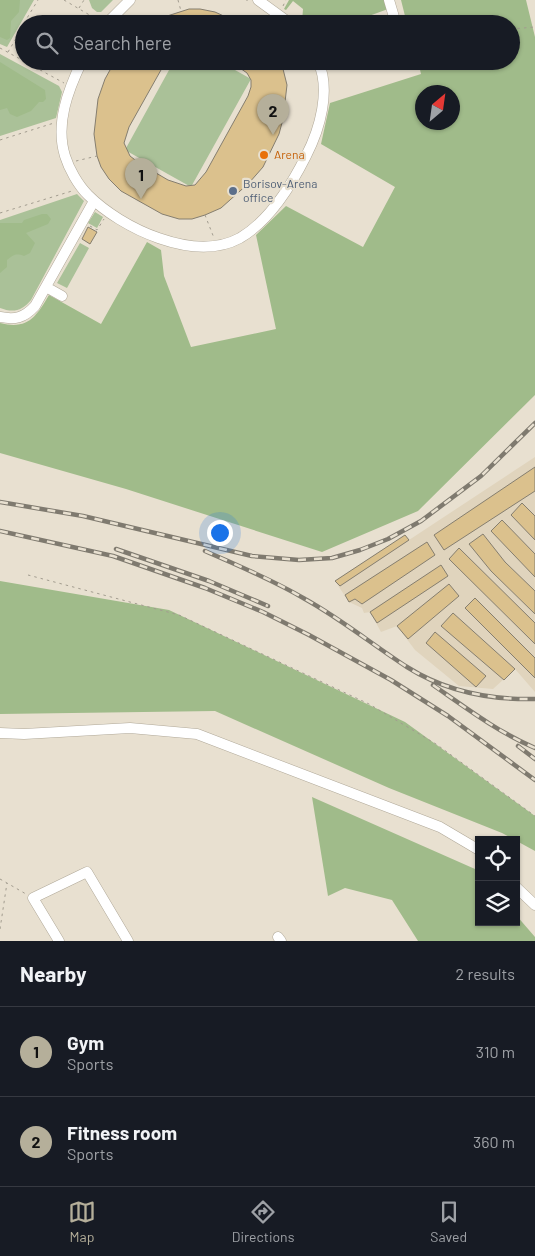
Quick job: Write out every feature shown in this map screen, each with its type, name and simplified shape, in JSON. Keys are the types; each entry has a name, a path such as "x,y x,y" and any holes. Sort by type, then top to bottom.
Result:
{"street":[{"path":"113,15 130,0"},
{"path":"251,0 277,15"},
{"path":"389,0 393,15"},
{"path":"78,70 68,93 61,135 65,157 78,182 94,201 135,228 154,237 179,245 213,246 239,238 274,208 291,183 308,152 316,131 324,88 322,70"},
{"path":"0,317 11,319 21,317 28,314 35,306 94,201"},
{"path":"46,287 62,296"},
{"path":"0,733 24,734 130,728 197,734 440,827 475,848"},
{"path":"59,941 33,898 86,872 128,941"},
{"path":"520,891 535,905"}],"path":[{"path":"29,15 38,0"},
{"path":"64,0 91,15"},
{"path":"79,8 84,0"},
{"path":"178,0 181,11"},
{"path":"281,9 286,0"},
{"path":"520,28 535,27"},
{"path":"8,53 15,40"},
{"path":"0,48 15,57"},
{"path":"39,70 67,85"},
{"path":"0,140 57,122"},
{"path":"73,162 97,156"},
{"path":"0,213 78,189"},
{"path":"87,225 98,230 106,215"},
{"path":"205,215 215,240"},
{"path":"28,575 178,615 360,700 436,744 535,816"},
{"path":"0,880 33,898"},
{"path":"0,929 7,883"}],"shaded area":[{"path":"535,457 535,692 515,669 493,689 459,686 415,650 397,626 381,632 370,612 364,613 362,608 349,602 335,581 405,535 409,540"}],"green space":[{"path":"0,0 34,0 25,15 15,15 15,33 7,47 0,44"},
{"path":"0,0 20,0 19,12 11,21 10,38 7,40 0,37"},
{"path":"89,0 113,0 101,12 97,12 92,8"},
{"path":"289,0 385,0 388,9 372,15 303,15 303,9 293,1 286,10 284,9"},
{"path":"401,0 526,0 535,37 535,395 418,511 322,552 126,489 0,453 0,323 18,325 30,320 40,310 49,295 101,324 147,242 161,250 164,276 191,347 276,329 256,235 286,206 363,247 395,187 321,144 330,103 421,74 420,70 520,70 520,15 405,15"},
{"path":"0,54 15,62 15,70 30,70 59,86 62,92 56,118 0,136"},
{"path":"0,62 45,90 46,99 43,102 39,102 31,111 17,117 10,114 7,108 0,110"},
{"path":"169,70 235,70 251,79 191,187 125,150"},
{"path":"77,194 84,201 31,300 21,309 9,310 0,308 0,220"},
{"path":"95,212 103,217 97,228 88,223"},
{"path":"47,214 51,219 48,224 26,233 35,243 30,253 24,256 17,255 11,257 7,260 7,267 0,273 0,223 22,223 24,220"},
{"path":"80,243 89,248 67,288 57,283"},
{"path":"0,581 169,610 405,722 535,816 535,851 520,843 520,836 508,836 389,788 215,711 0,714"},
{"path":"312,797 475,869 475,926 520,926 520,920 535,937 535,941 418,941 392,900 345,888 328,896"}],"building":[{"path":"189,9 200,9 222,15 170,15"},
{"path":"110,70 161,70 129,127 124,143 130,156 139,163 168,180 186,186 195,185 206,172 248,96 251,80 243,70 283,70 287,85 283,119 279,134 263,167 249,183 221,208 192,219 179,219 162,214 121,191 109,179 101,167 97,156 94,134 98,99"},
{"path":"88,227 97,232 90,244 82,239"},
{"path":"535,467 535,491 444,550 434,535"},
{"path":"522,503 535,516 535,540 511,515"},
{"path":"502,520 535,554 535,577 491,531"},
{"path":"483,534 505,562 535,591 535,614 491,571 469,544"},
{"path":"405,535 409,540 340,586 335,581"},
{"path":"427,542 435,555 362,604 355,599 349,602 345,595"},
{"path":"459,548 535,623 535,644 449,559"},
{"path":"441,565 448,576 377,623 370,612"},
{"path":"449,584 459,596 408,639 397,626"},
{"path":"475,598 535,658 535,678 465,608"},
{"path":"453,613 515,669 504,680 441,626"},
{"path":"435,632 486,676 476,687 426,643"}],"railway":[{"path":"0,502 83,516 252,556 299,560 332,558 388,539 421,521 481,476 535,423"},
{"path":"0,531 113,556 205,588 263,612 391,680 448,716 535,780"},
{"path":"116,549 209,581 268,606"},
{"path":"205,551 293,592 331,615 407,667 437,682 452,688 485,696 535,699"},
{"path":"433,685 495,727 535,748"},
{"path":"518,746 535,759"}],"place":[{"name":"Fitness room","path":"273,135"},
{"name":"Arena","path":"264,155"},
{"name":"Borisov-Arena office","path":"233,191"},
{"name":"Gym","path":"141,199"}]}
